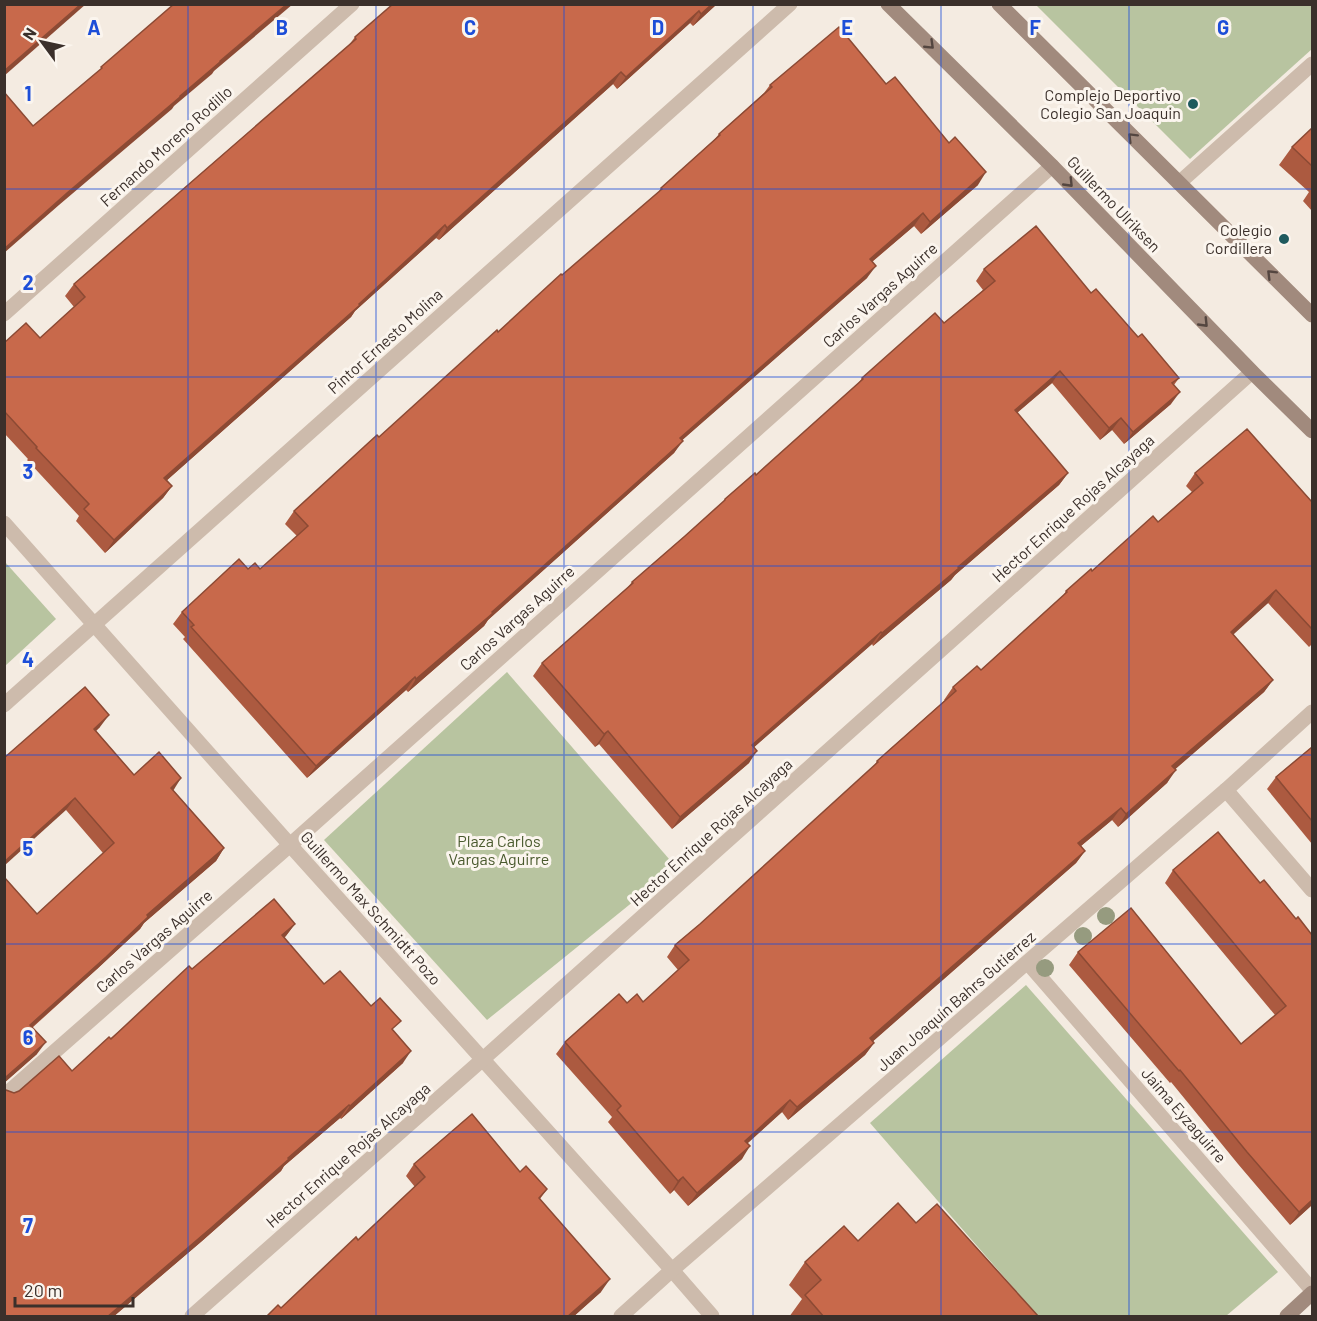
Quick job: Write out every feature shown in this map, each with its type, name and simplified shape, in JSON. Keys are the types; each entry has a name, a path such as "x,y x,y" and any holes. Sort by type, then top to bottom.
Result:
{"main road":[{"name":"Guillermo Ulriksen","path":"888,4 1053,166 1312,431"},
{"path":"999,4 1312,315"},
{"path":"1287,1317 1312,1292"}],"street":[{"name":"Fernando Moreno Rodillo","path":"4,314 352,4"},
{"name":"Pintor Ernesto Molina","path":"4,705 790,4"},
{"path":"1179,183 1312,64"},
{"name":"Carlos Vargas Aguirre","path":"4,1096 290,845 1053,166"},
{"name":"Hector Enrique Rojas Alcayaga","path":"192,1317 1252,372"},
{"name":"Guillermo Max Schmidtt Pozo","path":"4,523 712,1317"},
{"name":"Juan Joaquín Bahrs Gutierrez","path":"621,1317 672,1270 1226,790 1312,712"},
{"path":"1226,790 1312,890"},
{"name":"Jaima Eyzaguirre","path":"1028,963 1312,1292"}],"green space":[{"name":"Complejo Deportivo Colegio San Joaquin","path":"1036,5 1312,5 1312,49 1190,159"},
{"path":"5,562 56,619 5,666"},
{"name":"Plaza Carlos Vargas Aguirre","path":"507,672 676,867 487,1020 324,840"},
{"path":"1026,985 1278,1272 1226,1316 1038,1316 870,1123"}],"building":[{"path":"4,4 81,4 4,71"},
{"path":"174,4 287,4 4,249 4,92 33,126"},
{"path":"393,4 712,4 701,14 699,11 626,77 621,72 447,228 445,225 360,305 164,478 172,486 114,540 84,509 89,504 4,411 4,343 26,323 40,338 85,297 74,284 356,39 355,37"},
{"path":"839,27 886,84 895,77 949,143 955,137 986,172 930,222 923,213 870,259 876,266 680,438 683,441 493,613 416,679 415,677 316,766 191,627 194,625 182,612 239,559 248,569 255,563 260,569 308,526 294,511 561,274 662,189 772,87 770,85"},
{"path":"1312,128 1312,166 1292,147"},
{"path":"1036,226 1091,293 1096,289 1138,337 1142,334 1179,378 1172,383 1180,392 1133,432 1121,418 1109,428 1060,371 1015,410 1068,473 752,745 757,751 680,817 608,731 604,734 542,663 725,499 755,473 756,475 935,313 944,323 995,281 984,269"},
{"path":"1247,429 1312,502 1312,629 1276,590 1231,632 1273,680 1172,766 1176,770 1126,814 1121,808 1078,843 1085,851 870,1038 874,1043 797,1107 790,1100 745,1141 750,1146 697,1193 683,1177 678,1181 617,1110 621,1106 565,1042 619,994 627,1003 637,994 643,1002 689,960 675,945 956,691 953,687 977,666 981,670 1066,591 1091,569 1092,571 1153,516 1158,522 1203,483 1195,473"},
{"path":"85,687 109,715 94,729 134,775 159,752 181,778 171,788 224,848 147,915 148,917 106,957 30,1025 46,1042 4,1081 4,877 37,914 114,843 75,798 4,862 4,758"},
{"path":"1312,747 1312,821 1276,777"},
{"path":"1218,832 1260,883 1264,880 1312,935 1312,1200 1299,1212 1078,952 1131,908 1241,1044 1286,1006 1173,870"},
{"path":"274,899 295,924 282,935 324,984 340,971 371,1006 380,998 401,1021 392,1029 411,1051 107,1317 4,1317 4,1088 14,1093 19,1091 59,1056 72,1071 109,1037 111,1039 189,966 192,969"},
{"path":"472,1114 520,1172 526,1166 547,1189 539,1198 610,1279 567,1317 266,1317 278,1305 281,1308 356,1237 358,1240 425,1177 414,1164"},
{"path":"898,1203 916,1223 937,1204 1039,1317 824,1317 805,1295 821,1280 805,1262 844,1226 858,1241"}],"place":[{"name":"Complejo Deportivo Colegio San Joaquin","path":"1193,104"},
{"name":"Colegio Cordillera","path":"1284,239"}]}
